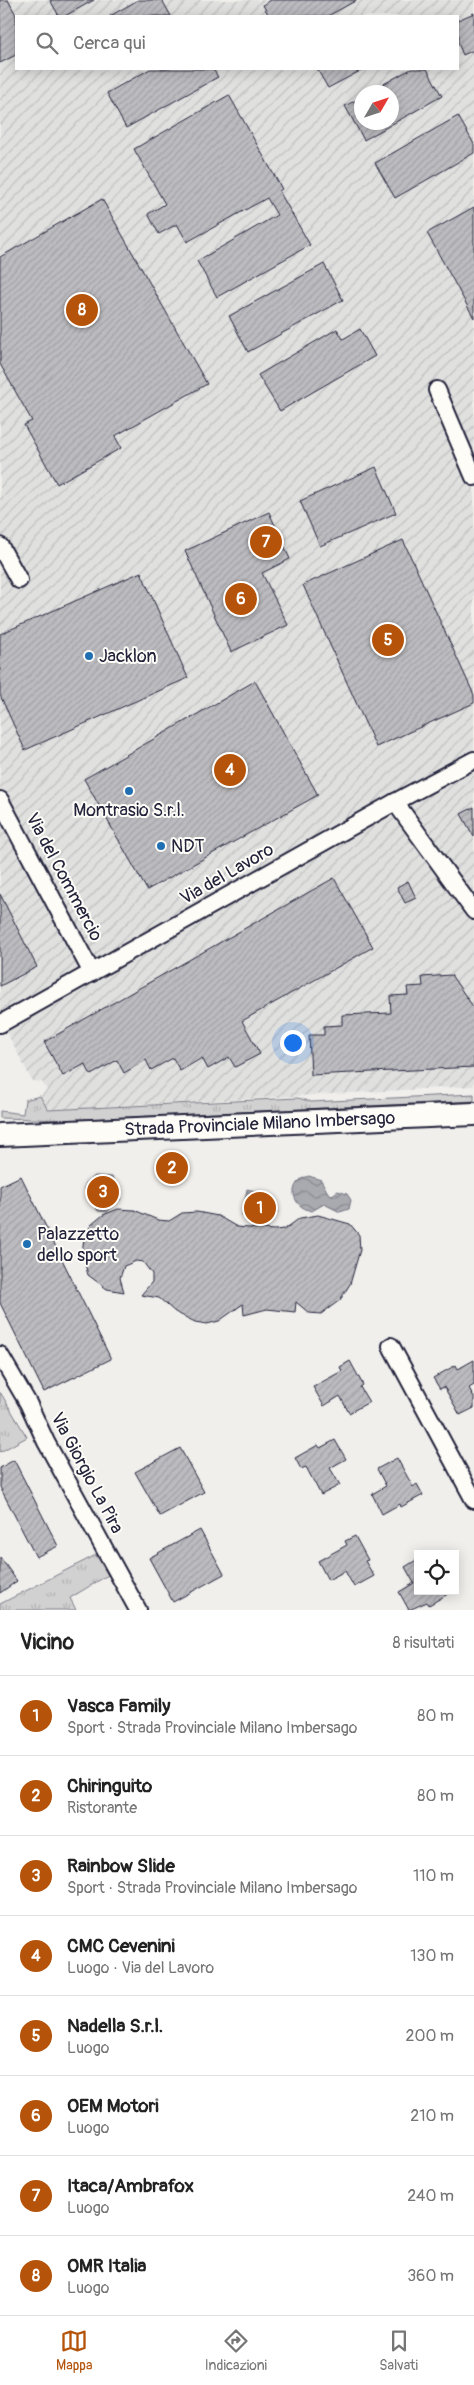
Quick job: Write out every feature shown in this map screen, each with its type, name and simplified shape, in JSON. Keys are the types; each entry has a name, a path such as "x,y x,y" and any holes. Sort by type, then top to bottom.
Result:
{"main road":[{"name":"Strada Provinciale Milano Imbersago","path":"0,1135 474,1114"},
{"name":"Strada Provinciale Milano Imbersago","path":"0,1139 44,1134"}],"street":[{"path":"437,390 474,477"},
{"path":"0,546 19,580"},
{"name":"Via del Lavoro","path":"0,1024 395,802 474,760"},
{"name":"Via del Commercio","path":"0,800 92,973"},
{"path":"395,802 474,910"},
{"path":"391,1346 474,1500"},
{"name":"Via Giorgio La Pira","path":"0,1355 28,1403 39,1428 138,1610"}],"shaded area":[{"path":"0,0 474,0 474,1086 48,1110 40,1096 47,1090 42,1082 32,1081 0,1019"}],"green space":[{"path":"474,1094 474,1101 65,1120 0,1118 0,1111 23,1114 25,1100 40,1096 48,1110 298,1098 311,1102"},
{"path":"0,1392 27,1437 0,1452"},
{"path":"96,1555 108,1575 70,1598 76,1610 0,1610 0,1604"}],"water":[{"path":"95,1176 112,1177 120,1189 121,1199 107,1212 98,1211 84,1188 87,1181"},
{"path":"309,1176 321,1180 328,1193 332,1195 338,1191 347,1194 351,1200 349,1209 340,1212 324,1204 312,1211 299,1205 294,1194 294,1188 302,1179"},
{"path":"247,1189 262,1193 274,1202 278,1211 271,1222 254,1224 242,1215"}],"building":[{"path":"0,0 8,0 16,15 15,56 0,63"},
{"path":"50,0 94,0 67,15 58,15"},
{"path":"138,0 162,0 170,15 112,15"},
{"path":"271,0 357,0 330,15 268,15 263,5"},
{"path":"474,13 474,50 463,55 459,45 459,20"},
{"path":"148,70 214,70 218,77 126,128 107,93"},
{"path":"318,70 362,70 328,88"},
{"path":"409,70 428,70 442,96 399,120 399,85 382,85"},
{"path":"229,95 282,189 279,191 310,245 217,297 197,261 277,215 267,198 187,242 177,224 159,234 148,214 165,204 134,149"},
{"path":"354,101 354,122 345,106"},
{"path":"458,116 474,144 474,153 395,198 375,163"},
{"path":"358,130 382,130 364,140"},
{"path":"102,199 207,384 115,436 121,448 57,484 24,425 32,421 0,364 0,257"},
{"path":"474,207 474,318 427,233"},
{"path":"324,264 343,300 248,352 229,316"},
{"path":"337,329 343,339 360,329 375,356 280,411 258,375"},
{"path":"376,467 396,513 320,546 300,501"},
{"path":"269,512 290,559 262,573 288,625 231,652 185,551"},
{"path":"403,540 474,695 474,703 376,747 303,585"},
{"name":"Jacklon","path":"141,572 188,678 25,750 0,695 0,634"},
{"path":"255,681 318,795 147,890 84,779"},
{"path":"474,807 474,837 461,814"},
{"path":"334,878 373,947 242,1021 260,1054 235,1067 229,1057 208,1069 202,1058 180,1071 173,1058 151,1070 146,1060 124,1073 117,1060 91,1075 85,1064 63,1076 44,1042"},
{"path":"408,881 416,898 405,903 397,887"},
{"path":"0,894 37,967 0,986"},
{"path":"451,975 474,1008 474,1067 311,1075 309,1035 324,1035 324,1026 342,1025 342,1015 391,1013 390,996 408,995 407,987 423,986 422,977"},
{"name":"Palazzetto dello sport","path":"21,1176 111,1359 44,1392 0,1303 0,1186"},
{"path":"118,1209 134,1210 158,1220 169,1221 182,1213 197,1212 218,1216 237,1227 274,1230 285,1229 300,1218 318,1215 350,1224 359,1235 360,1250 350,1284 340,1300 321,1314 309,1313 296,1302 295,1312 267,1309 244,1315 243,1304 219,1321 207,1324 195,1322 175,1312 159,1298 141,1295 152,1282 152,1274 143,1262 136,1261 124,1266 120,1278 124,1292 107,1289 88,1275 82,1253 84,1238 91,1225 103,1215"},
{"path":"474,1360 474,1385 469,1388 474,1397 474,1408 460,1415 444,1387 440,1389 433,1378 456,1365 458,1369"},
{"path":"350,1361 363,1385 360,1387 369,1402 349,1413 340,1396 324,1406 313,1387 342,1371 340,1367"},
{"path":"335,1440 346,1459 330,1468 340,1485 321,1495 306,1467 301,1469 295,1458 318,1445 320,1448"},
{"path":"180,1448 204,1492 160,1516 135,1472"},
{"path":"397,1458 413,1487 417,1484 423,1495 401,1507 400,1504 382,1514 372,1494 386,1486 377,1469"},
{"path":"14,1460 58,1546 36,1557 0,1487 0,1468"},
{"path":"200,1530 224,1574 173,1602 149,1558"},
{"path":"355,1536 368,1560 365,1561 374,1576 354,1587 345,1571 328,1580 318,1561 347,1545 345,1541"},
{"path":"0,1557 17,1581 0,1593"},
{"path":"414,1561 414,1583 405,1567"},
{"path":"414,1583 414,1595 446,1595 429,1605 427,1602 409,1610 399,1592"}],"place":[{"name":"OMR Italia","path":"82,310"},
{"name":"Itaca/Ambrafox","path":"266,542"},
{"name":"OEM Motori","path":"241,599"},
{"name":"Nadella S.r.l.","path":"388,640"},
{"name":"Jacklon","path":"89,656"},
{"name":"CMC Cevenini","path":"230,770"},
{"name":"Montrasio S.r.l.","path":"129,791"},
{"name":"NDT","path":"161,846"},
{"name":"Chiringuito","path":"172,1168"},
{"name":"Rainbow Slide","path":"103,1192"},
{"name":"Vasca Family","path":"260,1208"},
{"name":"Palazzetto dello sport","path":"27,1244"}]}
